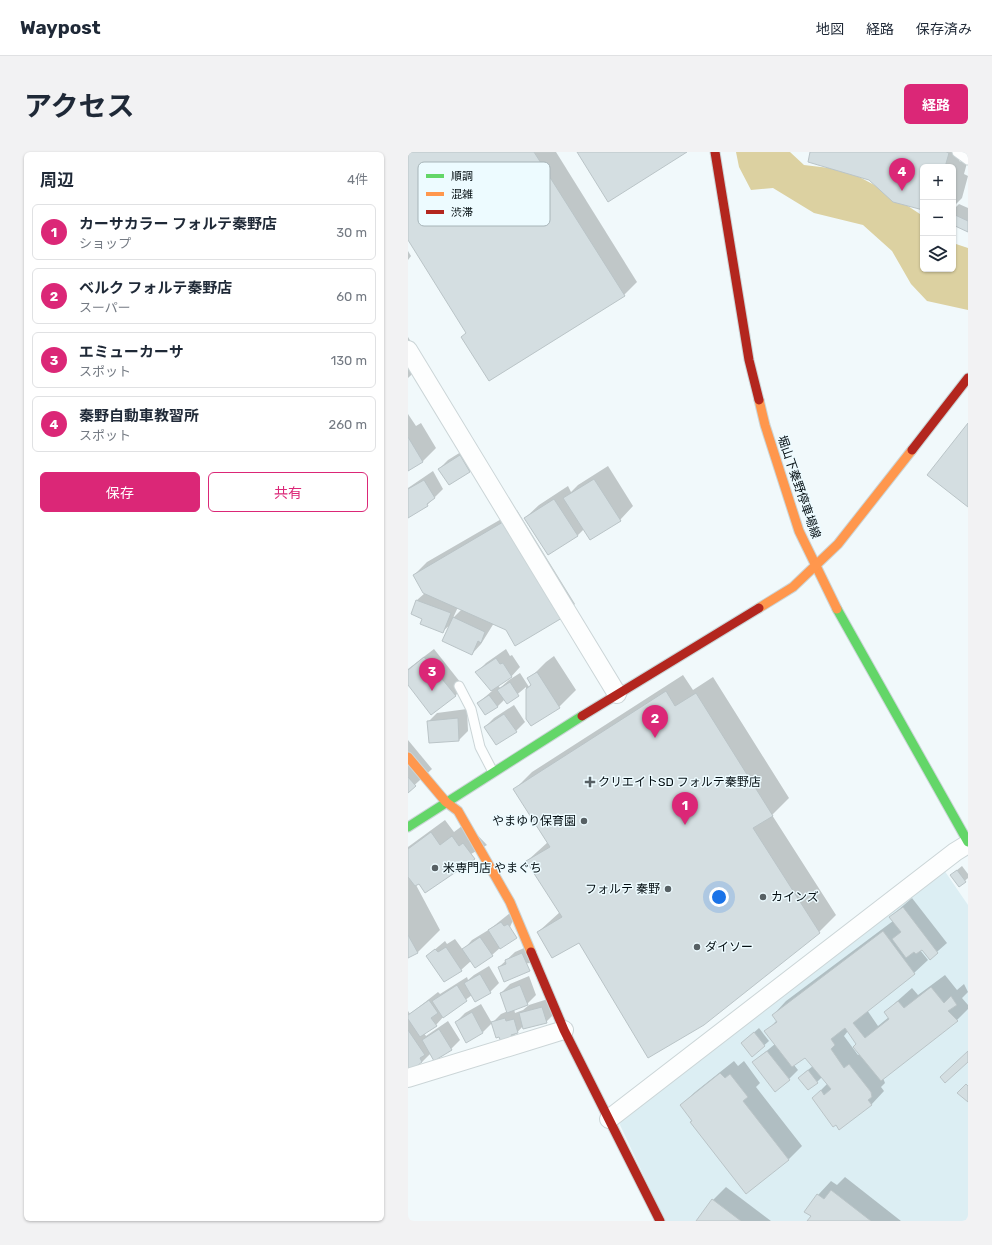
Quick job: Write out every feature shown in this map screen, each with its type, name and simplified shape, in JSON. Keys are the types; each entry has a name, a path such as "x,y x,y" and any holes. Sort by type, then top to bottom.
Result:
{"street":[{"name":"堀山下秦野停車場線","path":"715,152 749,360 763,418 799,531 817,566 829,595 968,843"},
{"path":"408,350 617,694"},
{"path":"408,827 617,694 793,587 817,566 838,544 968,378"},
{"path":"408,757 446,802 458,811 510,902 564,1030 660,1221"},
{"path":"609,1119 968,843"},
{"path":"408,1078 564,1030"}],"lane":[{"path":"957,152 968,160"},
{"path":"459,686 471,709 480,747 493,772"}],"shaded area":[{"path":"736,152 790,152 804,165 846,170 882,189 920,214 920,272 956,272 956,244 968,248 968,310 927,301 911,284 892,251 863,225 814,213 773,188 751,190 739,167"},
{"path":"944,870 968,905 968,1221 665,1221 620,1125 621,1118"}],"building":[{"path":"408,152 534,152 540,162 418,162 418,226 550,226 550,177 625,296 489,381 461,337 466,333 408,240"},
{"path":"577,152 687,152 608,202"},
{"path":"810,152 949,153 946,164 920,164 920,209 893,202 869,180 808,162"},
{"path":"956,215 968,221 968,232 956,226"},
{"path":"968,423 968,507 927,475"},
{"path":"408,437 423,462 408,471"},
{"path":"460,455 470,472 449,485 438,469"},
{"path":"594,479 621,521 590,540 563,498"},
{"path":"424,480 435,498 427,504 428,506 408,518 408,489"},
{"path":"554,499 578,536 548,555 524,518"},
{"path":"503,522 562,618 515,646 506,630 423,593 413,575"},
{"path":"416,600 451,613 443,633 420,624 422,619 411,614"},
{"path":"453,617 485,632 481,643 478,641 472,655 442,641"},
{"path":"424,657 456,696 431,715 408,685 408,670"},
{"path":"496,658 500,664 503,663 512,677 491,691 475,672"},
{"path":"537,672 560,708 531,726 526,719 526,689 531,685 527,678"},
{"path":"510,682 519,696 507,704 497,690"},
{"name":"フォルテ 秦野","path":"666,691 675,706 696,693 773,816 753,828 820,933 704,1025 648,1058 579,943 552,958 537,932 562,917 526,861 550,847 513,789"},
{"path":"489,695 498,707 485,715 477,703"},
{"path":"504,714 517,732 496,745 484,727"},
{"path":"458,718 459,741 429,743 427,721"},
{"path":"408,777 416,786 408,793"},
{"name":"米専門店 やまぐち","path":"431,832 440,845 452,836 459,846 463,843 475,859 425,893 419,884 415,886 408,877 408,849"},
{"path":"957,870 966,882 959,887 950,875"},
{"path":"903,907 938,953 930,960 922,950 916,954 914,952 906,958 892,939 901,932 889,917"},
{"path":"501,922 504,926 508,924 517,938 500,949 488,930"},
{"path":"883,931 915,974 853,1023 865,1038 889,1019 884,1012 898,1001 904,1008 931,987 944,1003 951,996 957,1005 948,1011 958,1021 881,1081 853,1047 856,1044 845,1028 831,1039 835,1045 831,1049 844,1068 849,1064 871,1092 872,1097 868,1100 872,1105 839,1130 836,1125 833,1127 812,1098 821,1090 824,1095 831,1089 805,1058 792,1067 764,1031 777,1022 772,1015"},
{"path":"408,935 418,953 408,958"},
{"path":"480,937 493,956 475,968 462,949"},
{"path":"446,947 462,971 444,982 426,956 435,949 438,952"},
{"path":"522,953 530,971 504,982 498,967 506,964 505,960"},
{"path":"480,974 491,993 475,1002 464,983"},
{"path":"457,985 467,1001 443,1018 432,1001"},
{"path":"520,985 528,1005 507,1013 500,993"},
{"path":"429,1000 438,1013 431,1018 437,1026 420,1037 408,1019 408,1015"},
{"path":"542,1007 547,1023 523,1029 519,1013"},
{"path":"472,1012 483,1033 466,1043 455,1022"},
{"path":"505,1018 506,1021 514,1019 518,1033 511,1035 513,1038 501,1042 499,1037 496,1038 491,1022"},
{"path":"439,1029 452,1050 434,1061 422,1040"},
{"path":"408,1030 425,1055 420,1058 422,1062 410,1071 408,1068"},
{"path":"754,1032 765,1046 752,1057 741,1043"},
{"path":"767,1051 790,1080 775,1092 752,1062"},
{"path":"968,1051 968,1062 945,1083 940,1077"},
{"path":"808,1070 818,1083 808,1090 798,1078"},
{"path":"720,1073 725,1078 730,1074 748,1097 743,1101 789,1160 746,1194 690,1122 692,1121 680,1105"},
{"path":"966,1084 968,1086 968,1102 957,1093"},
{"path":"831,1190 871,1221 807,1221 811,1216 804,1212 817,1194 824,1199"},
{"path":"712,1199 741,1221 696,1221"}],"traffic: fast":[{"path":"837,609 968,842"},
{"path":"408,827 582,716"}],"traffic: slow":[{"path":"759,400 765,425 799,531 837,609"},
{"path":"759,608 793,587 838,544 912,450"},
{"path":"408,757 446,802 458,811 510,902 531,952"}],"traffic: jam":[{"path":"715,152 749,360 759,400"},
{"path":"912,450 968,378"},
{"path":"582,716 759,608"},
{"path":"531,952 564,1030 660,1221"}],"place":[{"name":"秦野自動車教習所","path":"902,191"},
{"name":"エミューカーサ","path":"432,691"},
{"name":"ベルク フォルテ秦野店","path":"655,738"},
{"name":"クリエイトSD フォルテ秦野店","path":"590,782"},
{"name":"やまゆり保育園","path":"584,821"},
{"name":"カーサカラー フォルテ秦野店","path":"685,825"},
{"name":"米専門店 やまぐち","path":"435,868"},
{"name":"フォルテ 秦野","path":"668,889"},
{"name":"カインズ","path":"763,897"},
{"name":"ダイソー","path":"697,947"}]}
